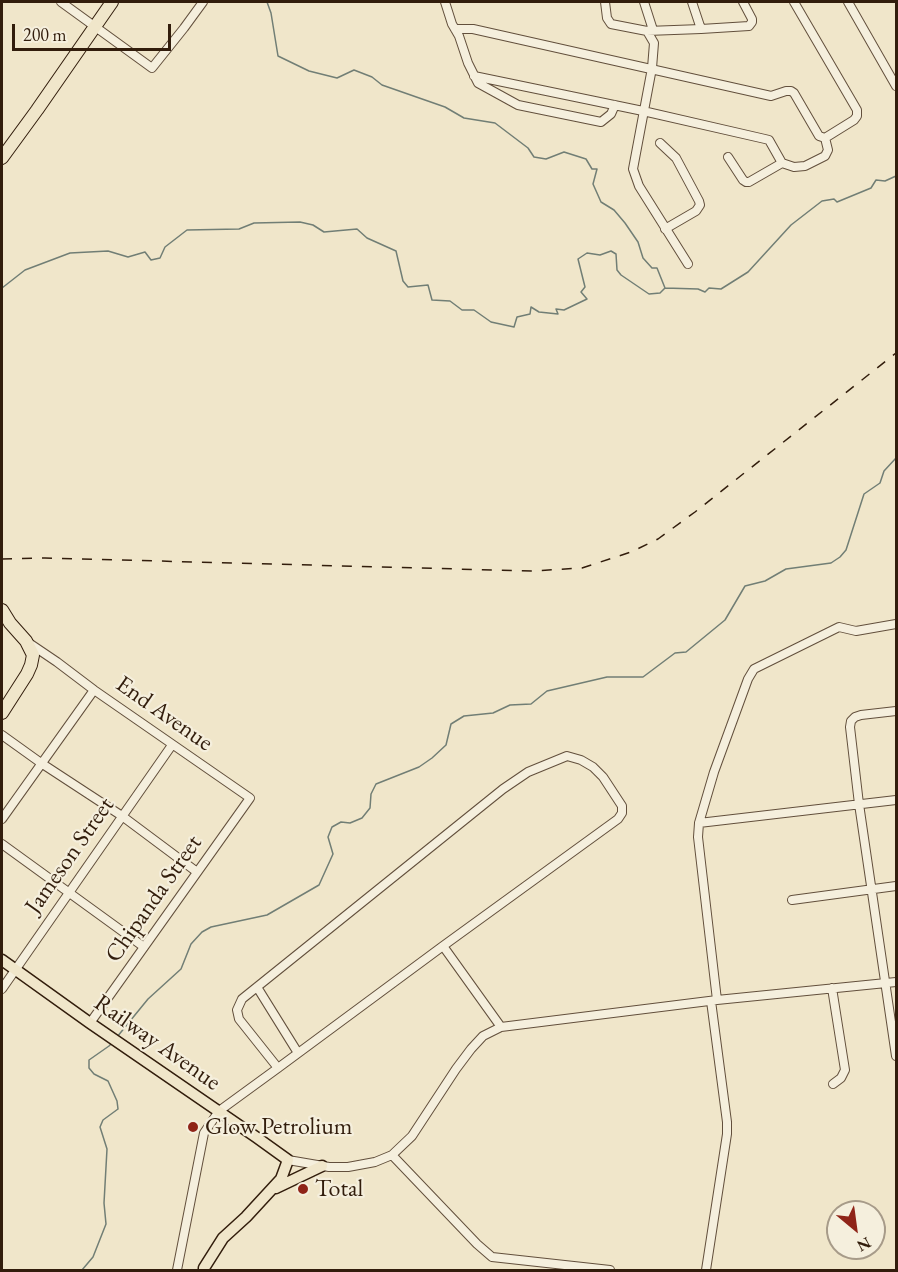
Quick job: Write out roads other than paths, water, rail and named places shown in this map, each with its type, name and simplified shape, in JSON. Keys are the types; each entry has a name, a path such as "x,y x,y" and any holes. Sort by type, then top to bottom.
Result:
{"highway":[{"path":"2,158 112,2"},
{"name":"End Avenue","path":"2,610 31,648 29,656"},
{"path":"2,619 22,644 31,665 2,712"},
{"path":"2,700 29,656"}],"main road":[{"name":"Railway Avenue","path":"2,960 288,1160"},
{"path":"204,1270 223,1238 281,1179 288,1160"},
{"path":"271,1190 322,1166"}],"street":[{"path":"61,2 152,68 202,2"},
{"path":"445,2 452,24 478,82 518,105 601,122 611,114 615,105"},
{"path":"605,2 607,18 611,24 650,31 749,26 752,19 743,2"},
{"path":"644,2 654,44 652,68 633,169 639,186 688,264"},
{"path":"692,2 701,29"},
{"path":"794,2 857,110 854,120 825,138"},
{"path":"848,2 897,86"},
{"path":"455,29 473,29 771,96 791,91 819,136 825,138"},
{"path":"474,76 768,140 782,163 794,167 805,166 828,153 825,138"},
{"path":"660,143 676,159 700,205 696,211 665,229"},
{"path":"728,157 746,182 750,182 782,163"},
{"path":"706,1270 727,1122 698,837 699,822 736,708 754,669 839,627 856,631 897,624"},
{"name":"End Avenue","path":"26,641 250,798"},
{"name":"End Avenue","path":"29,656 57,662"},
{"path":"2,819 94,690"},
{"path":"897,711 855,717 850,727 859,804 897,1056"},
{"path":"2,735 122,816 197,872"},
{"name":"Jameson Street","path":"2,989 172,745"},
{"path":"177,1270 204,1133 219,1111 278,1068 443,946 618,819 622,813 622,806 603,777 582,760 567,756 528,772 503,789 242,999 237,1010 239,1019 278,1068"},
{"name":"Chipanda Street","path":"90,1023 250,798"},
{"path":"699,822 897,800"},
{"path":"2,844 144,947"},
{"path":"792,900 897,886"},
{"path":"443,946 501,1028"},
{"path":"288,1160 322,1166 348,1167 375,1162 392,1155 412,1136 471,1049 483,1036 501,1028 714,1000 897,982"},
{"path":"257,987 298,1053"},
{"path":"832,988 845,1070 841,1078 833,1084"},
{"path":"392,1155 492,1257 533,1266 610,1270"}],"waterway":[{"path":"267,2 278,56 309,71 337,78 354,70 372,77 382,85 445,107 464,118 495,123 528,148 534,157 546,159 564,152 586,159 592,169 597,169 593,184 601,202 614,210 625,223 638,242 643,258 652,268 657,268 665,288 698,289 705,292 709,288 721,289 748,272 791,225 822,201 834,199 837,202 871,188 876,180 885,181 896,176"},
{"path":"2,288 25,270 70,253 108,251 128,257 145,252 151,260 160,258 165,247 187,230 239,229 254,223 300,222 313,225 324,232 357,229 367,238 396,251 403,281 408,287 428,285 432,300 450,301 462,310 474,310 491,322 514,327 517,317 530,314 531,307 539,312 558,314 556,309 564,310 587,299 581,292 585,287 578,259 587,253 600,255 611,251 616,254 617,270 621,275 649,294 660,293 665,288"},
{"path":"117,1037 148,999 181,969 191,944 202,932 211,927 267,915 319,885 333,854 328,837 332,827 341,822 350,823 362,818 370,808 371,794 376,784 419,767 432,758 446,745 451,724 464,716 493,713 510,705 531,704 547,691 607,677 643,677 675,653 686,652 725,620 745,586 765,581 786,569 831,563 840,557 846,550 864,494 880,483 884,471 896,458"},
{"path":"82,1270 93,1257 106,1224 104,1203 107,1149 100,1127 103,1120 118,1109 108,1081 94,1074 89,1068 89,1060 112,1043"}],"railway":[{"path":"2,559 45,558 532,571 582,568 631,552 658,539 896,353"}],"place":[{"name":"Glow Petrolium","path":"193,1127"},
{"name":"Total","path":"303,1189"}]}
